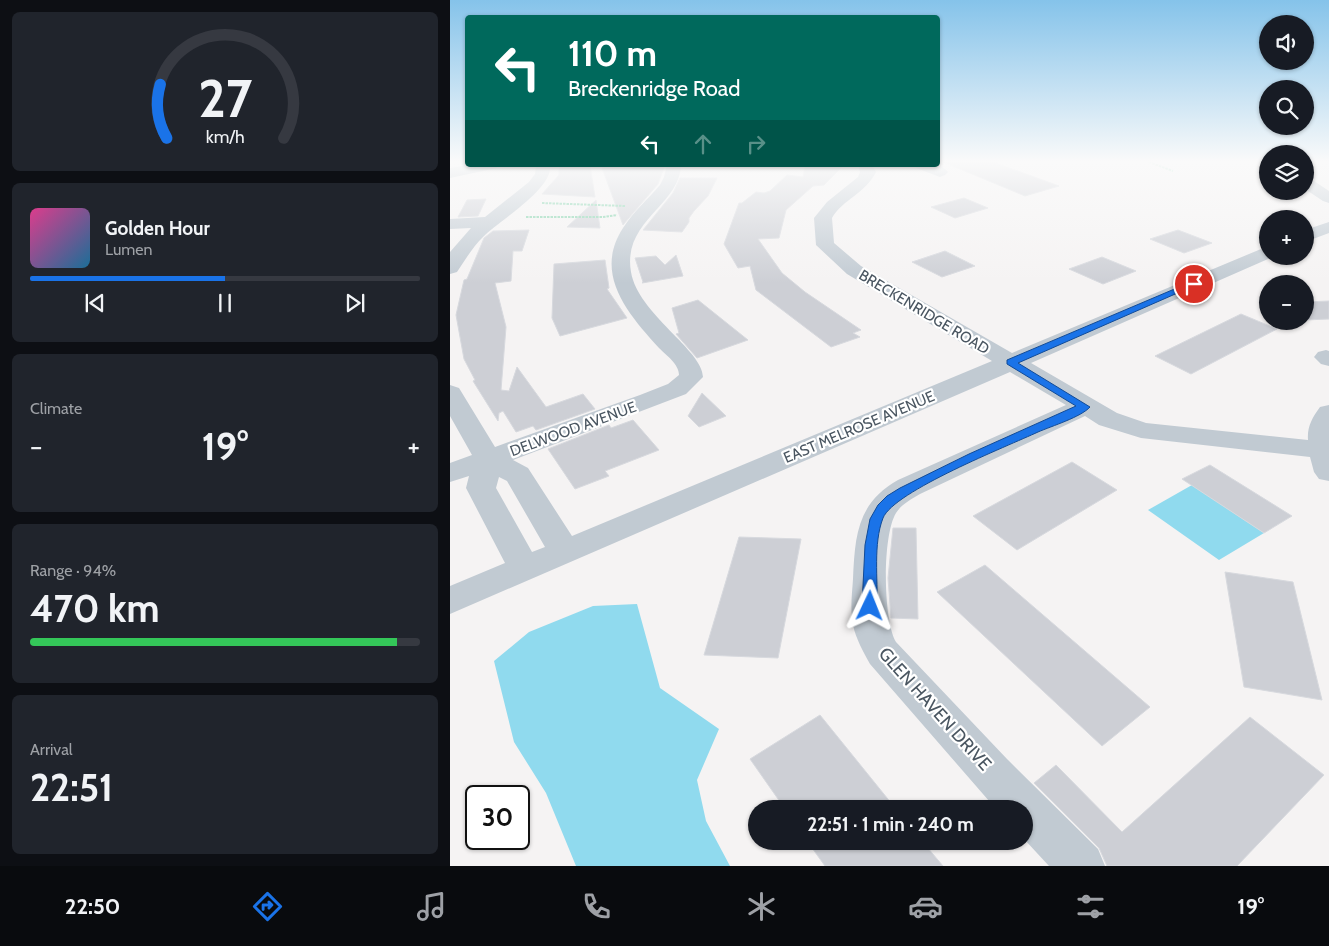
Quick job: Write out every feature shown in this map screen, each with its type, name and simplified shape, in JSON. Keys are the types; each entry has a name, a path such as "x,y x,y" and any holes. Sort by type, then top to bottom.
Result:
{"street":[{"path":"450,268 466,245 491,221 514,202"},
{"path":"637,220 653,202"},
{"name":"BRECKENRIDGE ROAD","path":"836,202 825,214 823,226 826,245 854,270 1084,407 1108,419 1150,432 1326,461"},
{"name":"DELWOOD AVENUE","path":"450,473 649,402 677,389 690,377 691,371 687,364 640,315 627,294 621,274 620,260 625,242 637,220"},
{"path":"450,224 491,221"},
{"path":"1314,233 1329,227"},
{"name":"EAST MELROSE AVENUE","path":"450,601 1259,257"},
{"path":"450,393 488,459 518,475 565,552"},
{"name":"GLEN HAVEN DRIVE","path":"1081,866 992,774 883,654 874,638 869,622 871,545 876,519 882,508 904,490 1084,407"},
{"path":"1326,461 1321,428 1329,413"},
{"path":"488,459 481,488 525,569"}],"path":[{"path":"531,202 624,206 650,202"},
{"path":"491,221 520,215 526,217 603,217 618,214 637,220"}],"water":[{"path":"1192,485 1264,533 1219,560 1148,510"},
{"path":"637,604 660,688 719,729 697,780 706,821 730,866 576,866 546,793 514,742 494,661 529,632 593,606"}],"building":[{"path":"466,202 484,202 478,216 458,217"},
{"path":"593,202 596,202 600,228 567,227"},
{"path":"615,202 642,202 623,225"},
{"path":"665,202 702,202 689,218 689,222 682,232 643,230"},
{"path":"795,202 786,210 779,238 758,239 782,273 805,292 861,330 853,333 860,337 831,347 756,290 750,266 738,268 724,244 739,203"},
{"path":"948,202 975,202 988,208 955,218 931,207"},
{"path":"529,230 522,251 513,251 511,281 495,283 506,327 501,390 509,391 517,367 546,407 583,394 595,409 536,430 533,426 516,432 503,411 499,413 498,421 473,381 475,380 464,359 456,315 464,280 467,279 484,238 493,231"},
{"path":"1178,230 1212,243 1184,253 1150,239"},
{"path":"945,251 975,266 942,277 912,262"},
{"path":"676,255 683,276 642,283 635,258 656,256 665,265"},
{"path":"1102,257 1136,271 1103,284 1069,269"},
{"path":"605,260 609,288 607,289 627,318 560,336 552,318 554,264"},
{"path":"698,300 748,340 697,358 676,334 679,333 672,308"},
{"path":"1329,301 1329,319 1314,320 1314,302"},
{"path":"1241,314 1259,322 1259,330 1275,330 1191,374 1155,356"},
{"path":"702,393 726,416 699,427 688,416"},
{"path":"633,420 659,450 605,471 609,476 575,489 548,449 609,425 611,428"},
{"path":"1072,462 1117,490 1017,550 973,516"},
{"path":"1210,465 1292,516 1264,533 1182,479"},
{"path":"893,528 916,528 918,619 891,618 888,578"},
{"path":"739,537 801,539 778,658 704,655"},
{"path":"985,565 1150,707 1102,746 937,592"},
{"path":"1225,572 1293,582 1322,700 1244,687"},
{"path":"820,715 889,800 779,800 750,759"},
{"path":"1250,717 1324,775 1237,866 1107,866 1099,848 1034,783 1056,765 1122,832"},
{"path":"813,850 930,850 943,866 825,866"}],"route":[{"path":"870,606 871,545 876,519 882,508 904,490 1084,407 1010,362 1194,284"}]}
